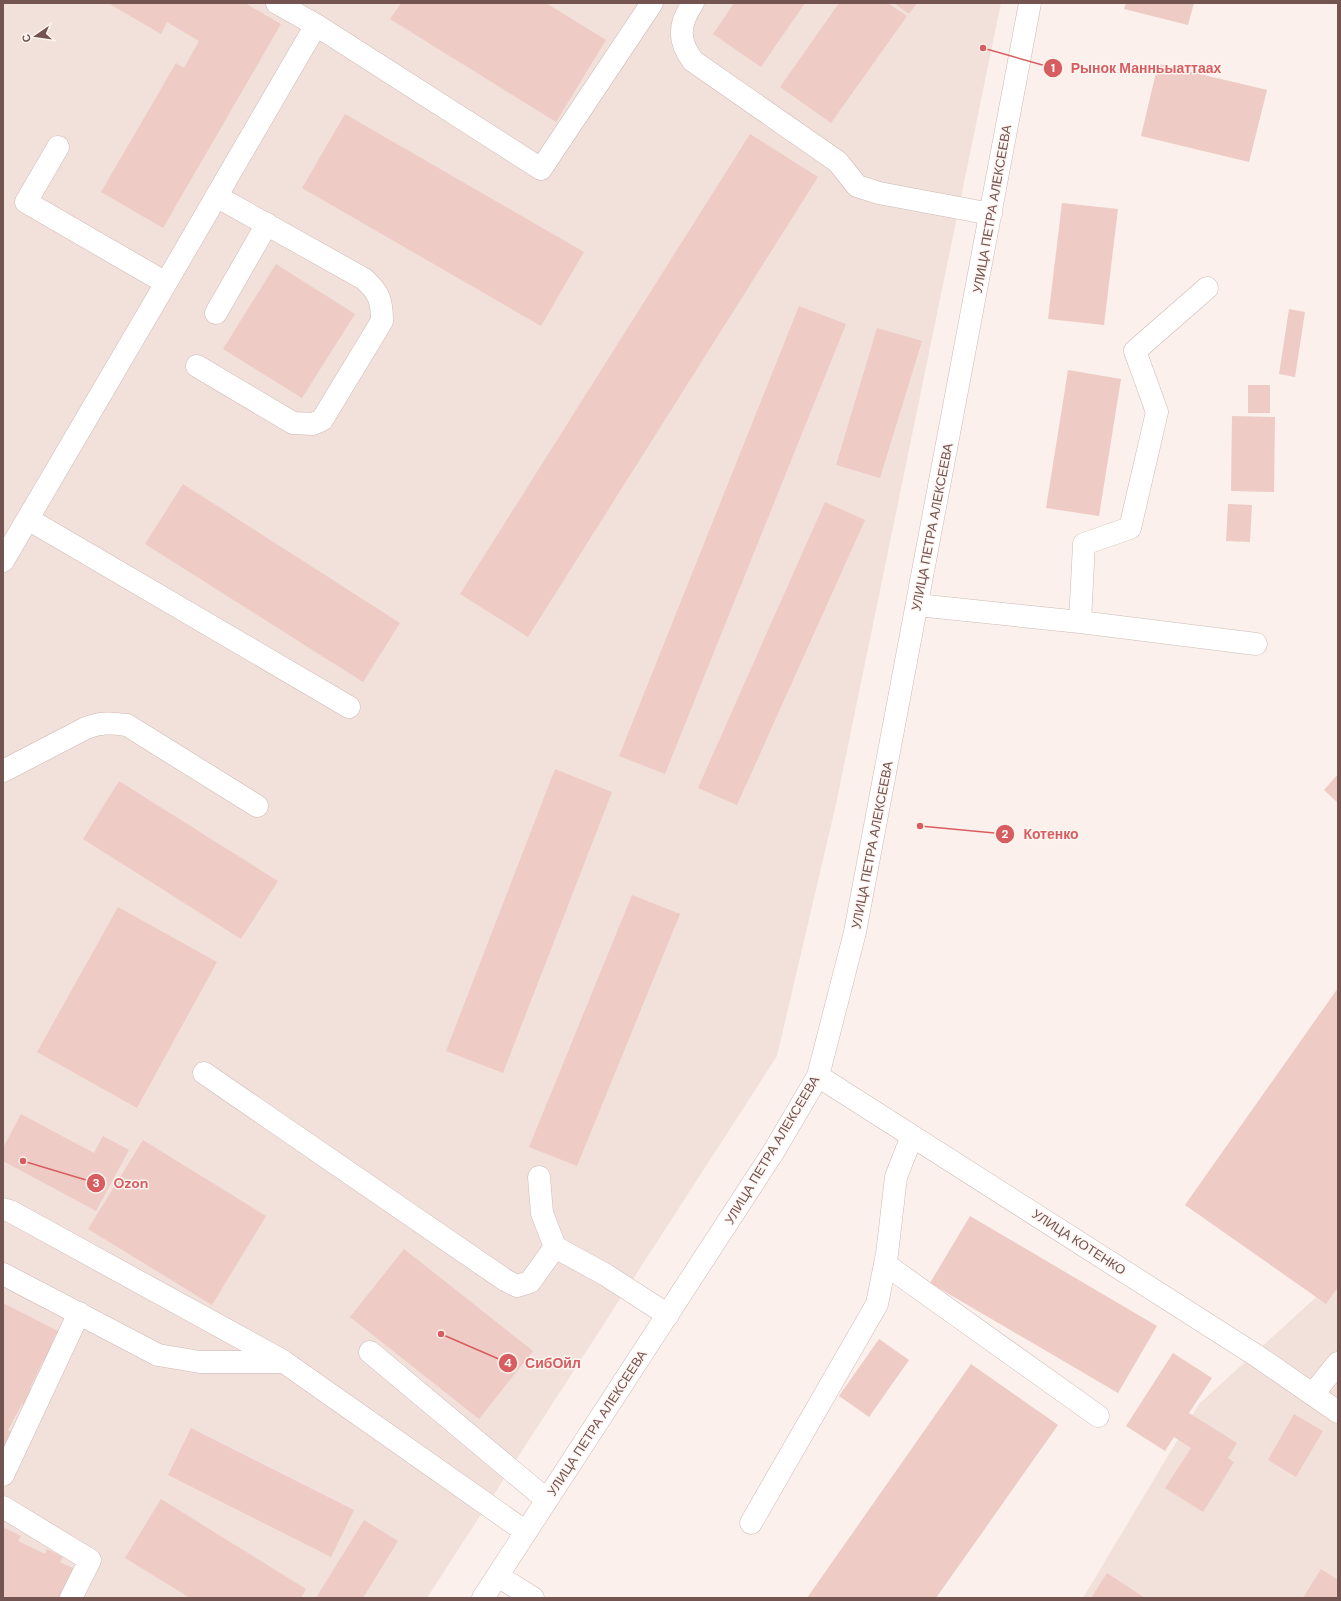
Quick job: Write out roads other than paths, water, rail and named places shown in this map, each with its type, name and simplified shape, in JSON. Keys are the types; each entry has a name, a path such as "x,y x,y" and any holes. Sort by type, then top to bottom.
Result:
{"street":[{"path":"277,3 316,25 541,170 652,3"},
{"path":"693,3 681,26 685,51 692,61 838,162 857,186 878,193 992,214"},
{"name":"УЛИЦА ПЕТРА АЛЕКСЕЕВА","path":"483,1598 774,1151 818,1076 855,932 992,214 1030,3"},
{"path":"3,561 316,25"},
{"path":"58,147 26,202 166,283"},
{"path":"197,366 293,423 313,424 322,420 382,321 380,297 374,288 364,279 216,196"},
{"path":"216,313 267,224"},
{"path":"1080,622 1084,544 1130,528 1158,412 1135,351 1207,288"},
{"path":"28,519 349,707"},
{"path":"917,605 1080,622 1256,644"},
{"path":"3,771 97,723 127,725 256,806"},
{"path":"204,1073 499,1276 517,1286 530,1282 555,1247"},
{"name":"УЛИЦА КОТЕНКО","path":"818,1076 1257,1356 1338,1412"},
{"path":"750,1523 877,1304 885,1264 896,1177 912,1136"},
{"path":"539,1177 542,1213 555,1247 606,1275 668,1315"},
{"path":"3,1209 10,1211 284,1362 526,1532"},
{"path":"885,1264 1098,1416"},
{"path":"3,1274 158,1355 200,1362 284,1362"},
{"path":"3,1475 79,1313"},
{"path":"370,1352 547,1500"},
{"path":"1314,1394 1338,1363"},
{"path":"3,1507 90,1560 71,1598"},
{"path":"498,1576 533,1598"}],"place":[{"name":"Рынок Манньыаттаах","path":"983,48"},
{"name":"Котенко","path":"920,826"},
{"name":"Ozon","path":"23,1161"},
{"name":"СибОйл","path":"441,1334"}]}
